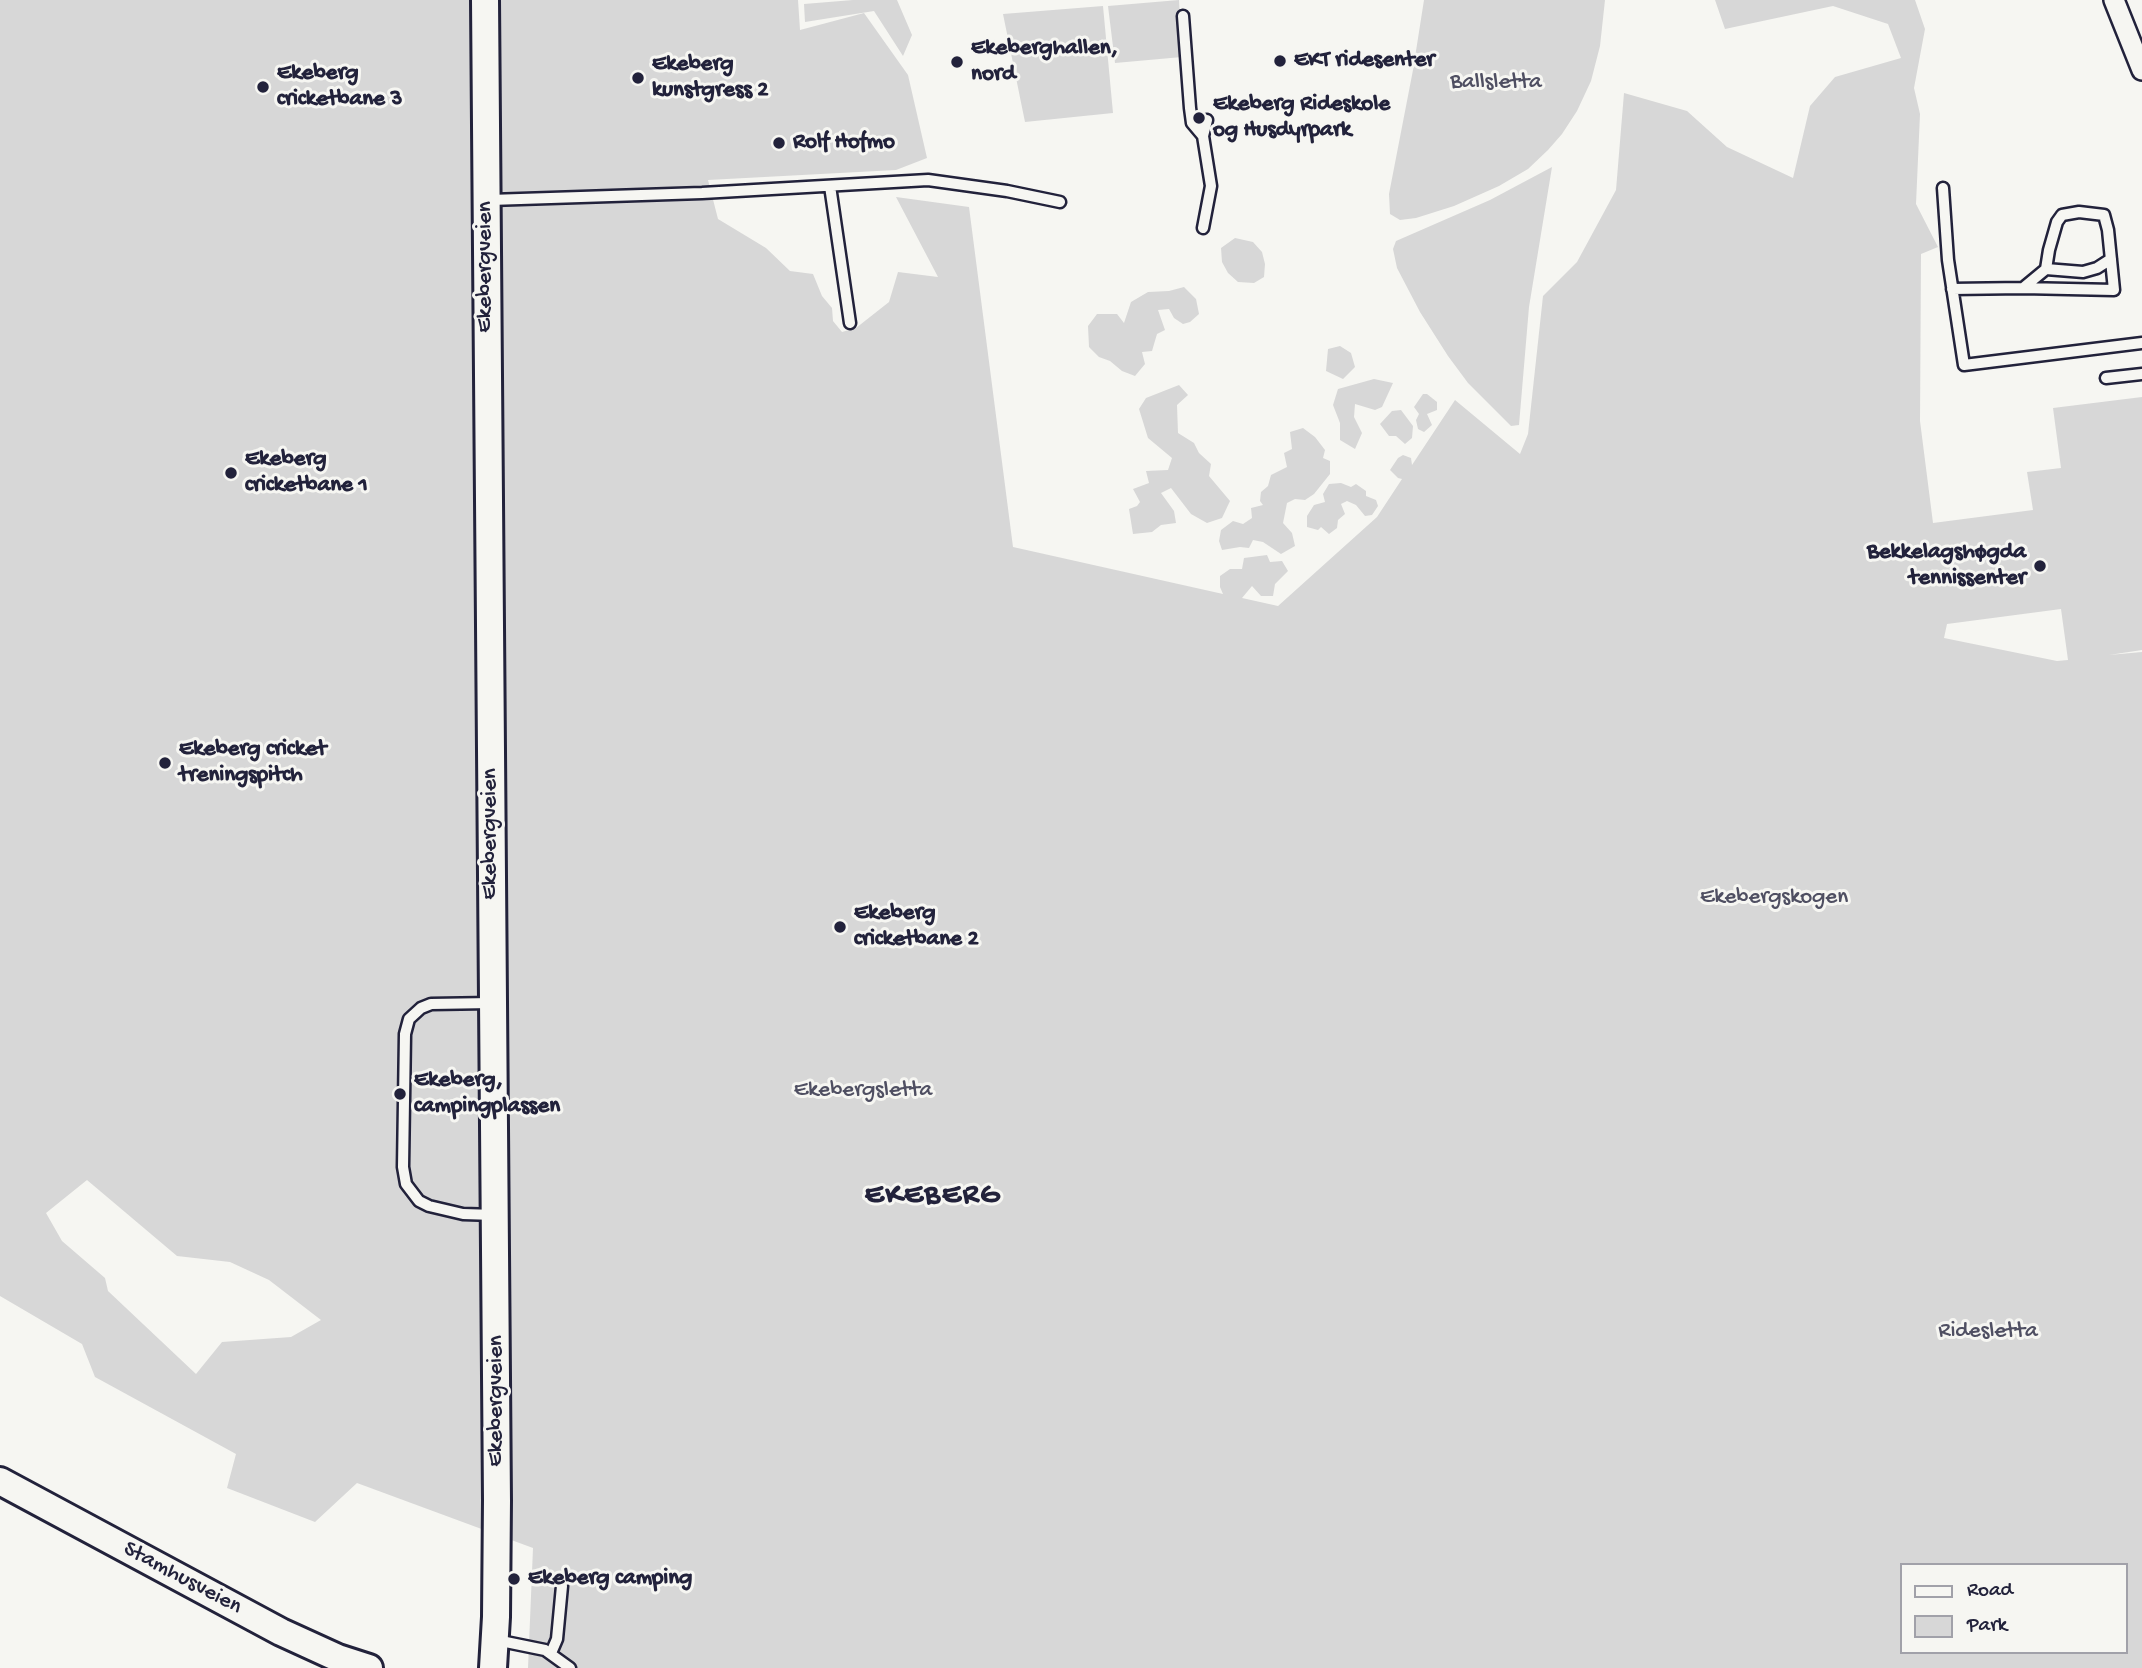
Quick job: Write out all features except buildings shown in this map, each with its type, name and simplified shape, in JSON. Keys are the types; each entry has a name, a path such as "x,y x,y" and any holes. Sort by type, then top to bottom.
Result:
{"street":[{"name":"Ekebergveien","path":"485,0 498,1500 493,1668"},
{"path":"2114,0 2142,70"},
{"name":"Stamhusveien","path":"0,1480 281,1632 338,1658 369,1668"}],"lane":[{"path":"1183,16 1192,123 1203,136"},
{"path":"1203,228 1211,187 1203,136 1207,120"},
{"path":"486,200 702,193 928,180 1007,191 1060,202"},
{"path":"830,186 850,323"},
{"path":"1943,188 1952,289 1964,365 2142,343"},
{"path":"1952,289 2114,290 2104,215 2079,212 2062,215 2057,222 2046,269 2023,288"},
{"path":"2046,269 2083,272 2097,268 2111,259"},
{"path":"2106,377 2142,374"},
{"path":"492,1003 431,1004 421,1008 409,1019 405,1034 403,1167 406,1184 419,1200 429,1206 463,1214 495,1215"},
{"path":"551,1653 557,1639 562,1586"},
{"path":"495,1640 529,1645 551,1653 570,1668"}],"green space":[{"name":"Ekebergsletta","path":"0,0 798,0 800,30 864,13 908,75 927,158 896,170 708,180 718,219 766,248 790,271 813,274 822,296 832,308 833,321 842,332 856,328 889,302 898,272 938,277 896,197 969,207 1013,547 1223,594 1220,576 1230,569 1242,569 1244,558 1267,555 1270,562 1282,561 1288,571 1275,584 1273,596 1261,596 1252,586 1242,598 1278,606 1377,517 1402,479 1390,470 1398,458 1403,455 1411,458 1412,465 1455,400 1520,454 1528,434 1543,296 1577,262 1616,190 1624,93 1687,111 1727,147 1793,178 1810,106 1835,77 1901,58 1888,24 1833,6 1725,29 1715,0 1915,0 1925,29 1914,88 1920,114 1916,204 1938,247 1921,254 1920,421 1933,523 2033,510 2027,472 2061,468 2053,408 2142,397 2142,650 2109,655 2142,652 2142,1668 528,1668 533,1548 357,1483 315,1522 227,1488 236,1454 95,1377 82,1344 0,1296","holes":["2061,609 2068,660 2057,661 1944,638 1947,624","87,1180 177,1256 230,1262 269,1280 321,1320 291,1337 222,1342 196,1374 108,1291 105,1278 62,1241 46,1213"]},
{"path":"897,0 912,35 903,56 874,11 805,22 804,4"},
{"path":"1179,0 1182,57 1115,63 1108,6"},
{"name":"Ballsletta","path":"1424,0 1605,0 1600,46 1591,81 1577,111 1548,150 1528,169 1499,186 1454,206 1400,220 1390,214 1389,194"},
{"path":"1103,6 1113,113 1025,122 1003,14"},
{"path":"1552,167 1529,307 1519,425 1511,426 1468,383 1448,356 1420,312 1397,268 1393,249 1396,241 1490,200"},
{"path":"1235,238 1253,242 1262,252 1264,277 1254,283 1238,282 1228,273 1222,262 1221,248"},
{"path":"1184,287 1196,299 1199,314 1183,324 1174,318 1169,309 1158,310 1165,330 1157,334 1152,351 1142,352 1145,364 1135,376 1099,357 1089,347 1088,326 1097,314 1117,314 1124,323 1131,302 1148,292"},
{"path":"1340,346 1351,353 1355,367 1343,379 1326,371 1328,349"},
{"path":"1374,379 1393,383 1382,407 1375,410 1355,404 1354,417 1362,433 1355,449 1340,440 1340,423 1333,405 1338,389"},
{"path":"1179,385 1188,395 1177,405 1178,433 1194,443 1199,453 1211,464 1209,476 1230,501 1222,518 1207,523 1191,514 1171,488 1161,493 1174,511 1176,523 1161,525 1152,532 1133,534 1129,509 1140,502 1133,489 1149,483 1146,471 1168,470 1172,458 1148,438 1139,409 1146,398"},
{"path":"1423,394 1437,402 1437,410 1427,414 1432,425 1424,432 1418,429 1416,420 1419,414 1414,407"},
{"path":"1401,410 1413,426 1412,438 1405,444 1396,436 1389,436 1380,424 1392,411"},
{"path":"1303,428 1315,437 1325,450 1323,458 1330,461 1330,474 1314,494 1305,500 1295,499 1287,503 1283,523 1292,533 1295,546 1281,554 1263,542 1253,540 1249,548 1222,550 1219,541 1221,530 1233,521 1243,524 1252,518 1251,508 1263,505 1260,501 1261,492 1268,486 1271,475 1287,467 1284,453 1292,449 1290,432"},
{"path":"1341,483 1351,487 1356,484 1366,491 1366,496 1376,500 1378,506 1372,515 1365,516 1356,505 1347,501 1341,504 1345,514 1338,520 1337,528 1329,534 1321,527 1318,530 1307,527 1307,516 1314,505 1325,502 1323,494 1329,484"}],"place":[{"name":"EKT ridesenter","path":"1280,61"},
{"name":"Ekeberghallen, nord","path":"957,62"},
{"name":"Ekeberg kunstgress 2","path":"638,78"},
{"name":"Ekeberg cricketbane 3","path":"263,87"},
{"name":"Ekeberg Rideskole og Husdyrpark","path":"1199,118"},
{"name":"Rolf Hofmo","path":"779,143"},
{"name":"Ekeberg cricketbane 1","path":"231,473"},
{"name":"Bekkelagshøgda tennissenter","path":"2040,566"},
{"name":"Ekeberg cricket treningspitch","path":"165,763"},
{"name":"Ekeberg cricketbane 2","path":"840,927"},
{"name":"Ekeberg, campingplassen","path":"400,1094"},
{"name":"Ekeberg camping","path":"514,1579"}],"district":[{"name":"EKEBERG","path":"933,1197"}],"park label":[{"name":"Ekebergskogen","path":"1774,898"},
{"name":"Ridesletta","path":"1988,1332"}]}
